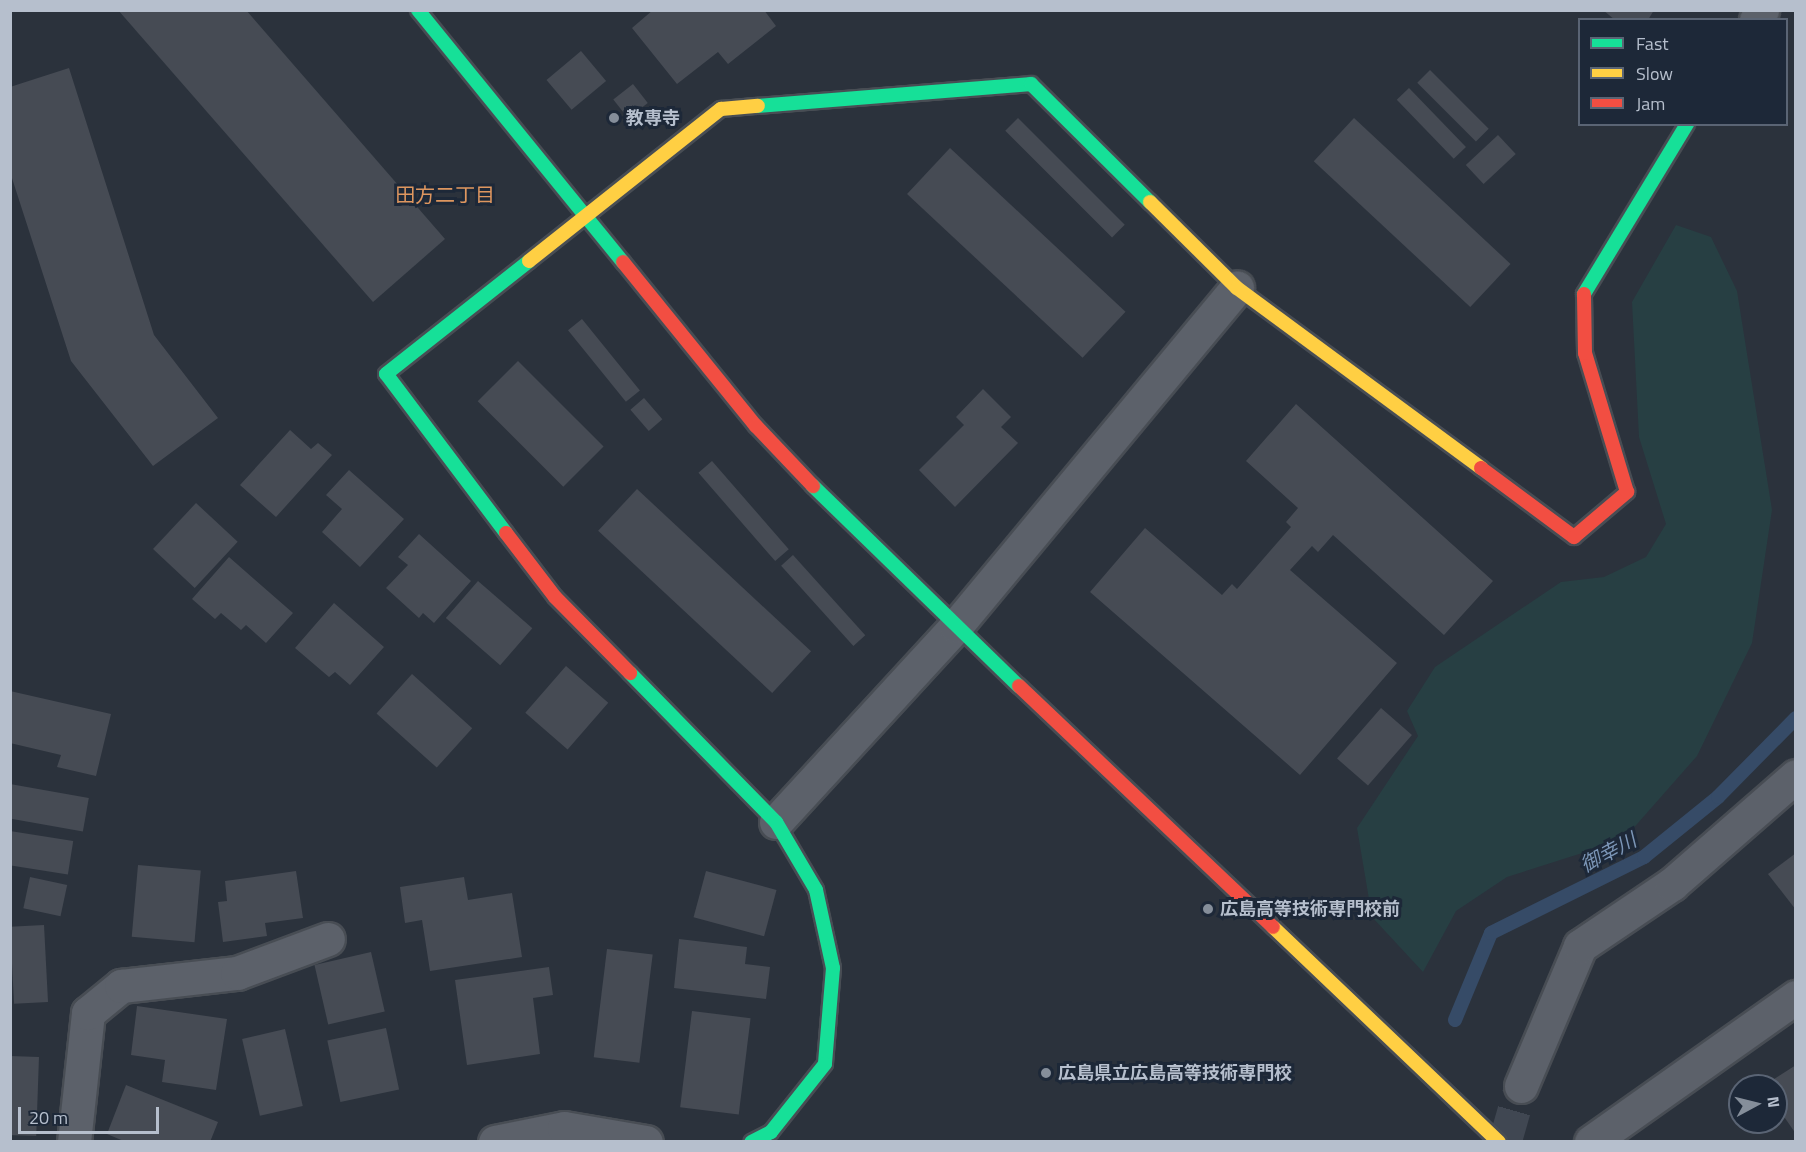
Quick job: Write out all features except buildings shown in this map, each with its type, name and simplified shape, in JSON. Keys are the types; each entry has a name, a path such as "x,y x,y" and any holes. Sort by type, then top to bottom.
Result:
{"street":[{"path":"418,10 756,426 956,626 1498,1142"},
{"path":"751,1142 771,1132 825,1064 833,968 816,890 776,822 555,597 386,374 722,109 1031,84 1237,288 1574,537 1627,492 1585,353 1583,295 1686,126"},
{"path":"776,822 956,626 1237,288"},
{"path":"1521,1086 1580,946 1672,884 1796,776"},
{"path":"74,1142 88,1012 121,986 237,973 328,939"},
{"path":"1591,1142 1796,998"},
{"path":"495,1142 564,1128 646,1142"}],"green space":[{"path":"1676,225 1711,237 1737,291 1772,510 1752,643 1697,756 1623,840 1507,877 1456,911 1423,972 1372,917 1357,828 1418,736 1407,711 1435,667 1561,582 1604,577 1646,557 1666,524 1639,437 1632,302"}],"waterway":[{"name":"御幸川","path":"1455,1020 1491,933 1644,857 1718,797 1796,718"}],"tunnel":[{"path":"1505,1142 1521,1086"}],"traffic: fast":[{"path":"418,10 623,262"},
{"path":"758,106 1031,84 1150,202"},
{"path":"1584,294 1686,126"},
{"path":"506,533 386,374 529,261"},
{"path":"813,486 1019,686"},
{"path":"630,673 776,822 816,890 833,968 825,1064 771,1132 751,1142"}],"traffic: slow":[{"path":"529,261 721,109 758,106"},
{"path":"1150,202 1237,288 1481,468"},
{"path":"1273,927 1499,1142"}],"traffic: jam":[{"path":"623,262 756,426 813,486"},
{"path":"1481,468 1574,537 1627,492 1585,353 1584,294"},
{"path":"506,533 555,597 630,673"},
{"path":"1019,686 1273,927"}],"place":[{"name":"教専寺","path":"614,118"},
{"name":"広島高等技術専門校前","path":"1208,909"},
{"name":"広島県立広島高等技術専門校","path":"1046,1073"}],"district":[{"name":"田方二丁目","path":"445,194"}]}
